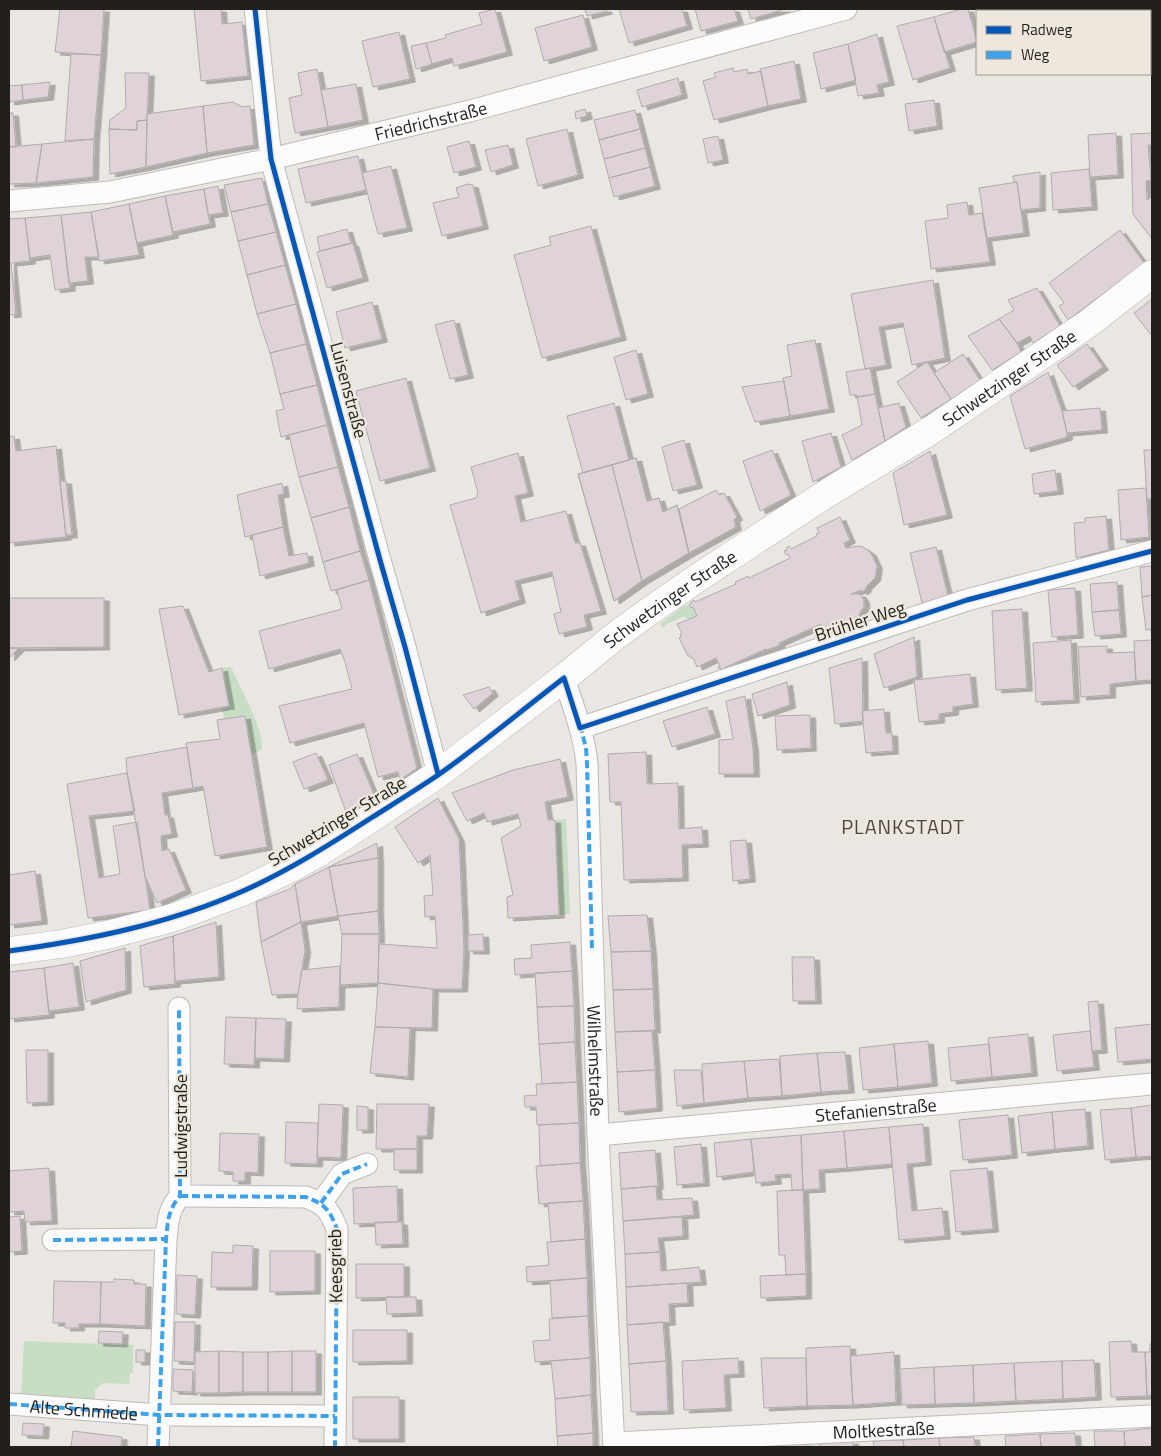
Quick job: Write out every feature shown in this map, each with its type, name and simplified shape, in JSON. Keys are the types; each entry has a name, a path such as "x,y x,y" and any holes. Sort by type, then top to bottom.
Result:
{"street":[{"name":"Luisenstraße","path":"255,9 271,158 405,646 438,774"},
{"name":"Friedrichstraße","path":"9,201 110,192 271,158 470,110 836,10"},
{"name":"Schwetzinger Straße","path":"9,951 107,935 172,918 242,892 318,853 438,774 564,678 614,637 696,579 829,492 930,431 1089,324 1152,274"},
{"name":"Brühler Weg","path":"580,728 967,600 1152,552"},
{"name":"Wilhelmstraße","path":"564,678 586,748 588,764 598,1135 614,1445"},
{"name":"Ludwigstraße","path":"158,1447 166,1239 168,1220 173,1205 180,1196 179,1008"},
{"name":"Stefanienstraße","path":"598,1135 1152,1084"},
{"path":"180,1196 306,1196 321,1203 342,1174 367,1164"},
{"name":"Keesgrieb","path":"321,1203 331,1214 337,1228 335,1447"},
{"path":"53,1240 166,1239"},
{"name":"Alte Schmiede","path":"9,1404 160,1414"},
{"path":"160,1414 335,1416"},
{"name":"Moltkestraße","path":"614,1445 1152,1416"}],"green space":[{"path":"685,605 693,607 697,616 687,620 685,616 667,624 663,628 660,624"},
{"path":"231,667 259,730 262,749 251,754 245,716 224,719 222,708 229,706 222,668"},
{"path":"566,819 570,914 559,915 555,820"},
{"path":"24,1341 133,1345 133,1373 130,1373 129,1384 103,1383 95,1390 95,1402 21,1395"}],"building":[{"path":"60,9 104,9 101,55 55,52"},
{"path":"194,9 221,9 222,24 242,22 248,76 201,81"},
{"path":"495,9 507,52 454,66 452,58 432,64 426,43 446,38 445,35 482,24 479,13"},
{"path":"585,9 606,9 607,11 587,16"},
{"path":"619,9 682,9 687,26 629,43"},
{"path":"695,9 734,9 738,21 701,31"},
{"path":"748,9 785,9 751,19"},
{"path":"968,9 976,42 944,52 934,17"},
{"path":"1005,9 1042,10 1006,10"},
{"path":"1041,9 1076,10 1042,10"},
{"path":"583,15 592,47 544,61 535,28"},
{"path":"1152,16 1152,38 1151,38"},
{"path":"934,17 950,68 913,80 897,26"},
{"path":"399,32 410,79 373,87 362,41"},
{"path":"877,34 889,82 877,85 879,93 858,96 848,44"},
{"path":"426,43 432,64 416,69 411,46"},
{"path":"848,44 856,80 821,89 813,53"},
{"path":"71,54 101,55 94,139 65,141"},
{"path":"794,61 801,99 768,106 760,69"},
{"path":"733,68 734,72 747,69 748,74 761,71 768,106 714,120 703,81 716,77 714,73"},
{"path":"317,69 328,127 295,133 289,98 302,95 298,73"},
{"path":"125,73 149,73 147,120 137,121 137,130 109,129 110,120 126,108"},
{"path":"678,78 682,95 642,107 637,90"},
{"path":"50,82 48,97 23,100 22,85"},
{"path":"356,84 363,120 328,127 321,90"},
{"path":"22,85 23,100 9,102 9,86"},
{"path":"934,100 937,126 909,131 905,104"},
{"path":"233,102 242,107 250,106 254,145 207,153 203,106"},
{"path":"203,106 207,153 146,167 147,114"},
{"path":"585,109 587,116 576,119 575,112"},
{"path":"635,110 640,129 599,140 594,120"},
{"path":"9,113 13,113 16,147 9,147"},
{"path":"147,120 146,167 110,174 109,129 137,130 137,121"},
{"path":"567,129 578,175 538,186 526,139"},
{"path":"640,129 645,148 604,159 599,140"},
{"path":"1116,133 1118,175 1090,177 1088,135"},
{"path":"1152,133 1152,145 1148,145 1151,180 1146,181 1147,200 1152,197 1152,239 1133,214 1131,134"},
{"path":"718,136 723,160 708,163 703,139"},
{"path":"94,139 93,177 36,183 42,144"},
{"path":"469,141 476,167 454,173 447,147"},
{"path":"42,144 36,183 9,184 9,147"},
{"path":"508,145 513,165 491,172 485,150"},
{"path":"645,148 650,167 609,178 604,159"},
{"path":"358,156 366,190 306,203 298,169"},
{"path":"391,166 407,228 378,234 362,173"},
{"path":"650,167 655,186 614,197 609,178"},
{"path":"1089,169 1092,207 1053,210 1051,173"},
{"path":"1040,172 1040,208 1021,210 1017,182 1014,182 1013,176"},
{"path":"262,178 268,204 231,212 224,185"},
{"path":"1017,182 1024,233 987,238 979,188"},
{"path":"468,184 473,185 483,226 442,236 433,203 459,197 456,188"},
{"path":"218,186 223,213 208,215 204,189"},
{"path":"204,189 210,224 173,232 165,196"},
{"path":"165,196 173,235 137,243 129,204"},
{"path":"967,202 969,215 982,213 990,262 931,269 925,221 948,218 947,205"},
{"path":"129,204 139,255 99,261 91,212"},
{"path":"268,204 276,232 238,241 231,212"},
{"path":"91,212 99,257 85,257 88,281 69,283 61,215"},
{"path":"61,215 70,288 55,290 50,255 30,258 25,218"},
{"path":"25,218 30,261 11,263 16,314 9,315 9,219"},
{"path":"591,226 621,337 542,358 514,255 551,245 549,237"},
{"path":"347,229 351,243 320,251 317,237"},
{"path":"1120,230 1144,263 1068,320 1059,306 1064,303 1049,283"},
{"path":"276,232 285,265 247,275 238,241"},
{"path":"353,243 363,278 327,288 317,252"},
{"path":"285,265 296,304 257,314 247,275"},
{"path":"933,280 945,358 912,365 903,323 879,327 886,365 865,369 851,294"},
{"path":"1037,288 1060,326 1033,343 1030,336 1017,343 999,319 1014,310 1008,300"},
{"path":"1152,299 1152,336 1134,313"},
{"path":"372,302 382,339 345,348 336,312"},
{"path":"296,304 306,344 270,353 257,314"},
{"path":"999,319 1017,343 1021,352 992,370 968,336"},
{"path":"454,320 468,375 450,379 435,325"},
{"path":"815,340 829,409 790,416 783,378 792,376 787,345"},
{"path":"306,344 317,385 280,394 270,353"},
{"path":"1087,344 1103,367 1073,387 1057,365"},
{"path":"636,350 648,394 626,400 614,357"},
{"path":"963,354 980,380 951,399 934,373"},
{"path":"927,362 951,399 921,418 897,382"},
{"path":"870,368 875,394 857,397 857,395 850,395 846,372"},
{"path":"1048,372 1062,411 1067,437 1025,449 1010,396"},
{"path":"406,378 430,468 380,481 356,391"},
{"path":"784,381 790,416 755,422 742,387"},
{"path":"317,385 327,425 281,437 276,411 284,409 280,394"},
{"path":"875,394 885,441 852,460 842,435 862,425 857,397"},
{"path":"614,403 629,460 583,473 567,416"},
{"path":"899,403 906,427 885,441 878,408"},
{"path":"1100,408 1102,430 1067,433 1062,411"},
{"path":"327,425 338,467 299,477 289,435"},
{"path":"831,433 841,467 813,482 802,441"},
{"path":"14,436 16,451 56,446 66,537 9,543 9,437"},
{"path":"684,440 697,485 673,491 662,447"},
{"path":"772,450 791,495 760,511 743,461"},
{"path":"1144,450 1152,450 1152,499 1147,499"},
{"path":"930,451 947,515 904,525 893,473"},
{"path":"518,453 528,493 515,496 521,522 566,511 575,543 580,543 601,611 584,615 587,627 559,634 554,614 561,612 552,572 515,581 520,600 481,613 450,505 476,498 478,493 471,467"},
{"path":"636,458 647,501 659,498 663,512 677,505 689,553 642,581 612,465"},
{"path":"636,458 647,501 659,498 663,512 677,505 689,553 642,581 614,601 578,474"},
{"path":"612,465 642,581 614,601 578,474"},
{"path":"338,467 349,507 311,518 299,477"},
{"path":"1055,470 1058,491 1034,494 1032,474"},
{"path":"60,481 66,481 72,535 66,535"},
{"path":"282,483 284,494 278,495 283,527 245,537 237,495"},
{"path":"1146,488 1149,537 1121,540 1118,490"},
{"path":"716,490 719,495 724,493 737,517 734,520 736,527 689,553 679,509"},
{"path":"349,507 360,551 323,562 311,518"},
{"path":"1106,516 1109,550 1076,558 1074,523 1085,522 1085,518"},
{"path":"840,517 850,540 844,543 846,548 863,547 871,553 877,566 875,578 866,589 862,592 861,590 851,594 860,594 864,600 864,607 859,617 820,632 821,624 779,643 780,645 766,649 724,668 725,670 723,671 721,668 719,669 718,667 720,666 716,658 697,667 693,658 688,656 679,638 682,633 677,624 697,616 693,607 691,608 689,605 691,602 736,584 735,582 748,576 749,578 790,558 784,551 787,550 786,548 789,546 791,549 817,536 816,534 819,533 817,528"},
{"path":"283,527 289,556 307,553 309,563 260,576 252,535"},
{"path":"936,547 948,596 922,603 910,553"},
{"path":"360,551 369,580 331,591 323,562"},
{"path":"1152,566 1152,595 1142,597 1140,567"},
{"path":"369,580 417,768 400,780 398,772 378,777 364,723 290,743 279,706 352,689 345,662 340,649 269,669 259,631 342,609 337,590"},
{"path":"1117,582 1119,610 1092,612 1090,584"},
{"path":"1075,588 1078,635 1052,637 1048,590"},
{"path":"1152,595 1152,629 1146,630 1142,597"},
{"path":"9,598 104,598 104,647 9,648"},
{"path":"183,606 209,672 222,668 229,706 179,715 159,609"},
{"path":"1022,609 1027,688 996,690 992,611"},
{"path":"1119,610 1121,634 1095,636 1092,612"},
{"path":"914,637 917,677 884,688 874,654"},
{"path":"1071,640 1074,700 1036,702 1033,643"},
{"path":"1152,640 1152,680 1136,681 1134,641"},
{"path":"1107,646 1107,653 1134,652 1136,681 1110,684 1110,695 1081,697 1078,647"},
{"path":"9,648 19,648 9,658"},
{"path":"862,658 863,721 835,724 829,668"},
{"path":"970,674 973,704 953,707 953,712 939,714 939,720 919,722 914,680"},
{"path":"787,682 790,705 758,716 752,694"},
{"path":"489,687 493,693 474,709 463,695"},
{"path":"745,696 753,748 754,774 719,774 719,740 733,739 726,701"},
{"path":"707,707 715,734 672,747 663,721"},
{"path":"884,709 886,733 892,733 893,751 866,753 862,711"},
{"path":"810,715 811,748 777,750 775,716"},
{"path":"245,716 267,847 215,856 203,786 193,788 186,743 220,739 217,720"},
{"path":"187,747 193,788 162,793 165,815 168,815 172,834 161,836 162,851 169,849 186,890 157,903 145,876 126,758"},
{"path":"646,752 647,784 678,783 679,829 702,827 703,844 682,845 683,878 624,880 621,802 610,802 608,754"},
{"path":"316,753 328,780 304,789 293,762"},
{"path":"357,754 375,797 346,812 329,765"},
{"path":"560,759 568,797 545,802 548,820 555,820 559,915 508,918 507,897 513,895 501,838 521,826 518,814 487,822 484,813 467,821 452,793 513,770"},
{"path":"127,773 135,811 89,816 99,878 120,874 113,826 137,822 150,910 88,918 67,784"},
{"path":"438,798 459,839 464,949 462,989 433,989 378,983 379,944 437,948 435,916 425,917 424,896 433,895 430,855 418,863 395,827"},
{"path":"746,840 750,879 733,881 730,841"},
{"path":"377,843 378,858 329,867"},
{"path":"378,858 378,911 338,916 329,867"},
{"path":"329,867 338,916 301,922 295,884"},
{"path":"35,871 42,921 9,925 9,875"},
{"path":"295,884 301,922 261,942 256,902 290,889"},
{"path":"378,911 379,934 342,934 338,916"},
{"path":"647,915 651,951 611,952 608,916"},
{"path":"216,922 219,977 175,981 173,936"},
{"path":"301,922 305,950 298,994 272,995 261,942"},
{"path":"342,934 379,934 378,983 340,985"},
{"path":"483,934 484,951 468,951 468,935"},
{"path":"173,936 175,984 144,987 140,946"},
{"path":"570,942 572,971 515,975 514,959 532,958 531,945"},
{"path":"125,948 126,990 86,1002 80,961"},
{"path":"651,951 653,989 613,990 611,952"},
{"path":"792,957 814,957 816,1001 793,1001"},
{"path":"73,963 79,1007 49,1011 44,968"},
{"path":"340,966 339,1007 297,1009 302,970"},
{"path":"44,968 49,1015 9,1019 9,972"},
{"path":"572,971 574,1006 537,1007 535,973"},
{"path":"378,983 433,989 432,1028 375,1027"},
{"path":"653,989 655,1030 615,1032 613,990"},
{"path":"1098,1001 1102,1050 1092,1051 1088,1002"},
{"path":"574,1006 575,1042 539,1044 537,1007"},
{"path":"226,1017 256,1018 254,1065 224,1064"},
{"path":"256,1018 286,1019 284,1059 255,1058"},
{"path":"1152,1024 1152,1059 1118,1062 1115,1028"},
{"path":"375,1027 410,1028 408,1077 370,1073"},
{"path":"652,1031 655,1070 617,1072 615,1032"},
{"path":"1090,1031 1094,1067 1057,1071 1053,1035"},
{"path":"1028,1034 1032,1073 992,1077 988,1038"},
{"path":"928,1041 932,1083 898,1087 894,1044"},
{"path":"575,1042 577,1082 542,1084 539,1044"},
{"path":"894,1044 898,1087 863,1090 859,1048"},
{"path":"989,1044 992,1077 951,1081 948,1048"},
{"path":"26,1050 48,1050 48,1102 27,1103"},
{"path":"845,1052 849,1090 821,1092 817,1053"},
{"path":"817,1053 821,1092 782,1096 780,1056"},
{"path":"779,1059 782,1096 748,1098 744,1061"},
{"path":"744,1061 748,1098 704,1103 702,1064"},
{"path":"655,1070 657,1108 619,1112 617,1072"},
{"path":"674,1070 701,1070 704,1103 677,1106"},
{"path":"577,1082 579,1123 537,1125 536,1107 525,1107 524,1096 537,1095 536,1084"},
{"path":"319,1104 343,1105 341,1158 317,1157"},
{"path":"377,1104 429,1104 427,1136 417,1136 417,1149 376,1149"},
{"path":"1152,1105 1152,1156 1136,1157 1131,1108"},
{"path":"357,1106 368,1107 368,1130 357,1130"},
{"path":"1131,1108 1136,1157 1105,1160 1100,1110"},
{"path":"1085,1109 1088,1146 1055,1149 1052,1112"},
{"path":"1052,1112 1055,1149 1022,1153 1018,1116"},
{"path":"1008,1115 1012,1155 963,1160 959,1120"},
{"path":"286,1122 318,1123 317,1164 285,1163"},
{"path":"579,1123 580,1163 540,1166 539,1125"},
{"path":"923,1124 926,1162 907,1164 912,1211 942,1208 945,1236 899,1240 889,1127"},
{"path":"889,1127 892,1164 847,1168 844,1131"},
{"path":"844,1131 847,1168 819,1170 820,1189 803,1190 801,1135"},
{"path":"220,1133 259,1134 258,1173 245,1172 245,1181 233,1181 233,1172 219,1171"},
{"path":"801,1135 803,1190 792,1190 791,1174 775,1175 776,1181 756,1183 751,1139"},
{"path":"751,1139 754,1172 717,1177 714,1143"},
{"path":"701,1144 704,1183 677,1185 674,1147"},
{"path":"394,1149 417,1149 417,1170 394,1170"},
{"path":"655,1150 658,1186 621,1189 619,1153"},
{"path":"580,1163 583,1201 539,1204 536,1166"},
{"path":"49,1168 52,1221 25,1222 24,1211 9,1212 9,1171"},
{"path":"987,1168 993,1229 956,1232 950,1171"},
{"path":"397,1186 398,1222 354,1224 353,1188"},
{"path":"656,1186 657,1200 692,1198 694,1215 623,1221 621,1189"},
{"path":"803,1190 806,1274 786,1275 785,1255 779,1255 777,1191"},
{"path":"583,1201 585,1239 551,1242 548,1203"},
{"path":"20,1216 22,1251 9,1252 9,1217"},
{"path":"682,1217 683,1236 658,1238 660,1252 625,1254 623,1221"},
{"path":"375,1222 402,1222 403,1244 376,1245"},
{"path":"585,1239 587,1278 527,1282 526,1267 549,1265 547,1242"},
{"path":"233,1245 253,1246 252,1287 211,1287 212,1252 233,1253"},
{"path":"270,1251 315,1251 315,1291 270,1292"},
{"path":"660,1252 661,1271 699,1267 701,1282 626,1287 625,1254"},
{"path":"356,1264 404,1264 404,1297 356,1298"},
{"path":"806,1274 806,1296 761,1298 760,1276"},
{"path":"177,1275 197,1276 195,1315 176,1314"},
{"path":"587,1278 588,1316 552,1318 550,1281"},
{"path":"114,1279 134,1280 134,1284 146,1284 145,1326 100,1324 101,1282 114,1282"},
{"path":"54,1281 101,1282 100,1324 79,1324 79,1328 65,1328 65,1323 53,1323"},
{"path":"687,1283 688,1303 669,1304 670,1322 627,1325 626,1287"},
{"path":"386,1297 416,1297 417,1313 387,1314"},
{"path":"588,1316 590,1358 535,1362 533,1341 550,1340 549,1319"},
{"path":"175,1322 195,1322 194,1362 174,1361"},
{"path":"663,1322 666,1361 629,1364 627,1325"},
{"path":"353,1330 407,1330 407,1361 353,1362"},
{"path":"99,1331 123,1332 122,1344 98,1343"},
{"path":"1131,1341 1132,1352 1145,1352 1147,1396 1111,1397 1109,1342"},
{"path":"1152,1343 1152,1395 1147,1396 1145,1352 1150,1352 1150,1344"},
{"path":"850,1346 853,1405 807,1406 806,1348"},
{"path":"136,1350 145,1350 145,1362 136,1362"},
{"path":"219,1351 243,1352 243,1392 219,1393"},
{"path":"219,1351 219,1393 195,1393 195,1352"},
{"path":"292,1351 316,1351 316,1392 292,1392"},
{"path":"292,1351 292,1392 268,1392 268,1352"},
{"path":"243,1352 268,1352 268,1392 243,1392"},
{"path":"894,1352 896,1402 853,1405 850,1356"},
{"path":"590,1358 591,1395 555,1399 551,1361"},
{"path":"738,1358 739,1374 724,1375 726,1408 684,1410 682,1361"},
{"path":"761,1358 806,1358 807,1406 764,1408"},
{"path":"1094,1360 1096,1397 1063,1399 1062,1361"},
{"path":"666,1361 668,1411 631,1412 629,1364"},
{"path":"1062,1361 1063,1399 1016,1401 1014,1363"},
{"path":"1014,1363 1016,1401 974,1403 973,1365"},
{"path":"973,1365 974,1403 935,1404 934,1367"},
{"path":"934,1367 935,1404 902,1405 900,1369"},
{"path":"173,1369 193,1370 192,1392 173,1391"},
{"path":"591,1395 593,1433 557,1436 555,1399"},
{"path":"353,1397 399,1397 399,1439 353,1439"},
{"path":"23,1423 44,1424 43,1436 22,1435"},
{"path":"1152,1428 1152,1447 1125,1447 1124,1431"},
{"path":"73,1431 122,1437 121,1447 71,1447"},
{"path":"1094,1431 1124,1431 1125,1447 1095,1447"},
{"path":"593,1433 593,1447 558,1447 557,1436"},
{"path":"1075,1433 1076,1447 1041,1447 1040,1434"},
{"path":"1040,1434 1041,1447 1006,1447 1005,1436"},
{"path":"974,1437 975,1447 940,1447 939,1438"},
{"path":"939,1438 940,1447 904,1447 903,1440"},
{"path":"903,1440 904,1447 874,1447 873,1441"},
{"path":"853,1441 853,1447 820,1447 820,1442"},
{"path":"808,1443 808,1447 767,1447 767,1445"}],"marked path":[{"path":"580,725 586,748 587,764 592,949"},
{"path":"158,1447 166,1239 171,1211 180,1196 179,1008"},
{"path":"321,1203 342,1174 367,1164"},
{"path":"180,1196 306,1197 322,1205 329,1212 337,1229 335,1447"},
{"path":"53,1240 166,1239"},
{"path":"9,1404 160,1415 335,1416"}],"cycle path":[{"path":"255,9 271,159 438,774"},
{"path":"9,951 69,942 158,922 215,903 260,883 324,848 413,792 486,740 564,678 580,728 967,600 1152,551"}],"district":[{"name":"PLANKSTADT","path":"903,826"}]}
